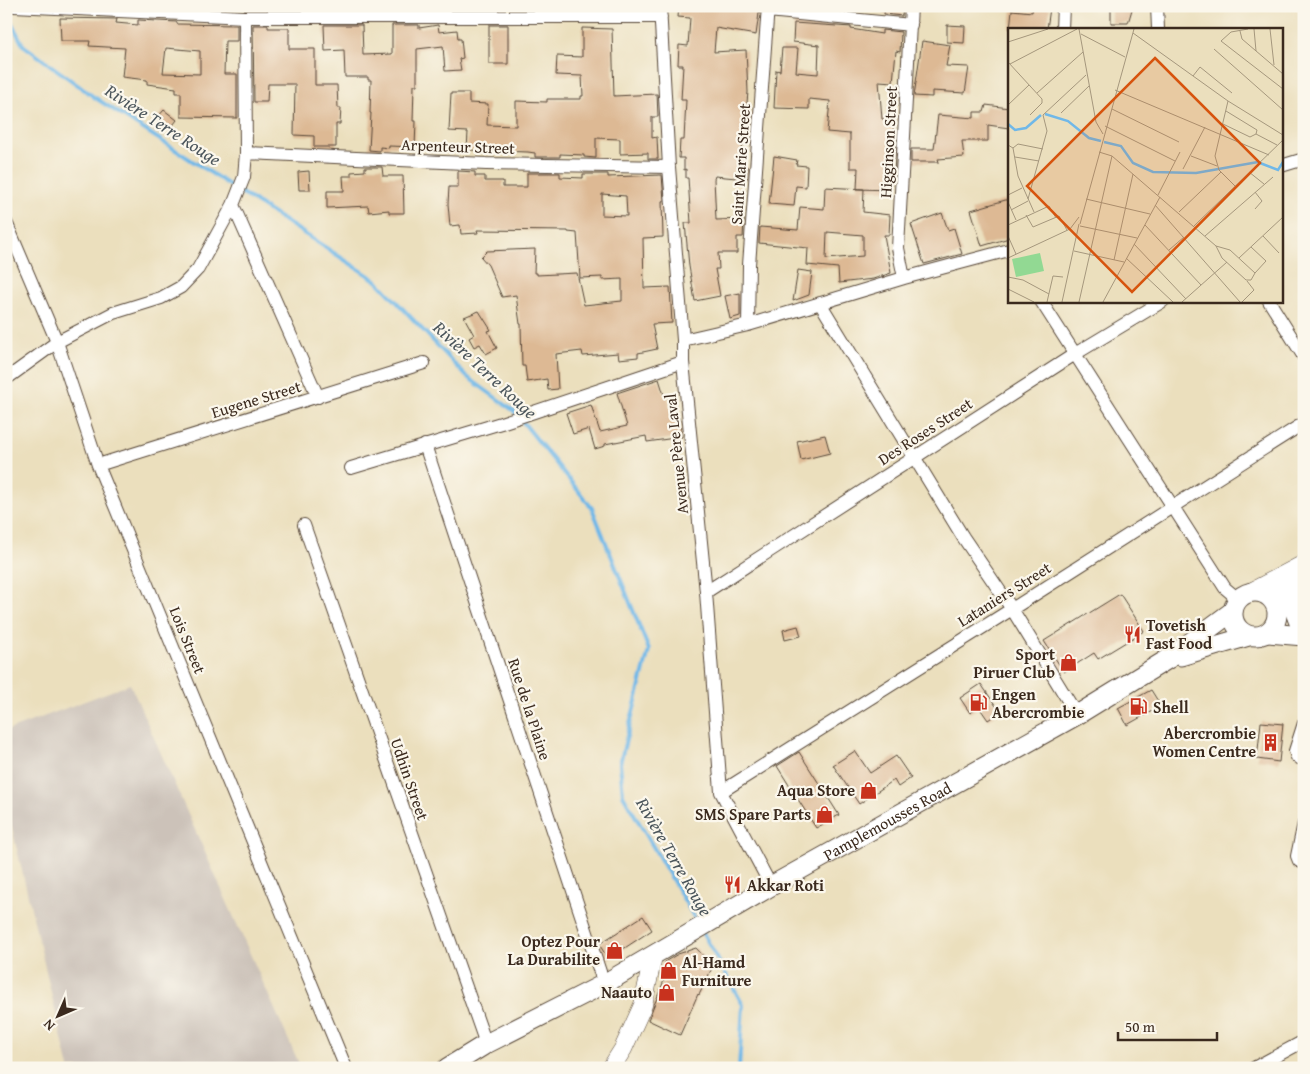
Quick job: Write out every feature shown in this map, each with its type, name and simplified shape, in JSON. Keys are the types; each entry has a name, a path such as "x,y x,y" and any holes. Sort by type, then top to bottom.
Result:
{"main road":[{"path":"1300,568 1241,601 1235,624 1243,633 1249,636 1302,630"},
{"path":"1268,633 1277,622 1276,606 1300,568"},
{"path":"1300,568 1291,602 1302,630"},
{"path":"1241,601 1262,592 1272,599 1276,606 1302,630"},
{"name":"Pamplemousses Road","path":"448,1068 486,1044 604,984 771,886 1076,715 1168,659 1241,601"},
{"name":"Pamplemousses Road","path":"1168,659 1249,636"},
{"path":"611,1068 623,1048 643,1005 653,956"}],"street":[{"path":"14,6 104,8 245,17 661,12"},
{"name":"Higginson Street","path":"904,278 898,248 912,6"},
{"path":"1062,28 1063,6"},
{"path":"1157,6 1158,28"},
{"path":"768,9 910,25"},
{"name":"Saint Marie Street","path":"748,325 750,255 768,9"},
{"name":"Avenue Père Laval","path":"661,12 669,167 683,340 683,362 706,592 721,792 771,886"},
{"path":"6,379 57,342 113,313 161,298 181,287 198,268 235,200 244,177 246,153 245,17"},
{"name":"Arpenteur Street","path":"246,153 486,164 669,167"},
{"path":"1282,166 1304,159"},
{"path":"235,200 318,397"},
{"name":"Lois Street","path":"6,222 57,342 98,465 346,1068"},
{"path":"683,340 748,325 904,278 1008,251"},
{"path":"1042,302 1225,588 1241,601"},
{"name":"Des Roses Street","path":"706,592 1075,354 1161,302"},
{"path":"1270,302 1304,357"},
{"path":"820,304 963,537 1012,609 1076,715"},
{"path":"351,468 501,423 683,362"},
{"name":"Eugene Street","path":"98,465 424,363"},
{"name":"Lataniers Street","path":"721,792 1304,422"},
{"name":"Rue de la Plaine","path":"425,445 604,984"},
{"name":"Udhin Street","path":"304,525 486,1044"},
{"path":"1304,723 1295,751 1297,757 1304,760"},
{"path":"1304,823 1296,856 1298,861 1304,863"},
{"path":"1254,1068 1304,1041"}],"shaded area":[{"path":"130,684 301,1068 69,1068 6,803 6,731"}],"building":[{"path":"679,6 760,6 756,35 716,28 714,52 746,50 748,92 746,113 752,114 748,142 743,142 740,166 748,167 747,179 715,176 714,179 716,220 744,219 743,237 737,237 737,253 718,253 719,269 715,269 720,296 695,301 689,266 685,223 691,223 688,178 686,178 686,169 684,170 684,158 679,158 680,140 684,140 686,100 681,100 683,65 678,65 679,45 688,46 690,18 678,17"},
{"path":"817,6 853,6 853,11 817,8"},
{"path":"885,6 903,6 902,16 884,14"},
{"path":"1033,6 1050,8 1047,28 1010,28 1012,10 1032,12"},
{"path":"1111,6 1133,6 1128,23 1111,23"},
{"path":"60,18 117,19 116,23 138,25 138,20 177,22 177,24 237,25 237,41 225,41 224,74 237,74 237,118 181,117 181,93 176,93 176,88 147,84 147,80 122,77 125,48 89,46 90,41 61,41","holes":["166,48 200,51 200,74 163,73"]},
{"path":"794,23 851,27 851,29 882,34 882,30 901,32 900,52 896,51 893,82 879,81 882,119 893,118 894,138 896,138 891,190 857,189 858,168 850,168 850,134 827,132 830,101 809,99 809,109 774,108 776,70 780,71 782,48 798,48 796,72 818,74 819,45 793,42"},
{"path":"253,25 268,25 268,28 289,28 289,49 315,49 315,85 337,85 338,108 341,108 340,124 336,124 336,147 314,147 314,136 294,135 295,84 268,84 267,102 254,102"},
{"path":"324,25 362,25 363,55 392,54 392,25 419,25 419,28 438,25 439,32 457,30 458,39 461,39 463,58 459,59 461,70 445,71 443,46 417,49 417,85 414,85 413,121 416,121 415,147 389,146 389,148 380,147 380,151 369,150 371,80 368,80 368,77 345,77 344,50 325,51"},
{"path":"489,25 508,25 508,64 489,64"},
{"path":"947,25 965,26 964,43 947,42"},
{"path":"582,28 612,29 614,96 657,94 658,117 652,117 652,138 657,137 658,159 648,159 648,153 620,154 620,139 596,138 596,158 584,157 584,155 560,154 560,157 535,157 535,153 528,152 467,150 468,132 449,131 451,93 469,93 469,103 488,104 487,125 516,126 516,101 547,102 547,99 581,99 581,96 583,96 582,76 556,75 557,56 582,57"},
{"path":"922,41 950,45 946,66 969,67 965,93 932,91 932,97 914,96"},
{"path":"986,105 1008,108 1008,128 988,125 988,141 962,141 964,157 938,159 939,162 911,162 911,149 934,149 938,115 974,118 974,112 984,112"},
{"path":"164,110 177,120 170,129 156,119"},
{"path":"774,156 797,160 796,165 807,166 806,187 796,186 794,206 769,204"},
{"path":"365,167 382,167 383,176 403,176 404,213 389,213 389,210 369,212 368,206 327,208 327,191 344,191 343,176 351,176 351,172 365,171"},
{"path":"309,171 310,190 299,190 298,172"},
{"path":"458,171 475,172 475,176 485,176 485,181 503,181 503,187 527,187 527,173 560,173 560,177 583,178 583,174 608,174 608,177 662,175 664,201 662,201 663,237 643,238 644,288 670,287 672,323 652,324 657,349 638,353 638,357 619,359 618,353 583,356 582,351 556,354 558,389 548,390 547,379 527,382 525,366 522,366 521,324 516,295 502,297 488,265 481,257 487,251 535,249 534,273 537,273 537,275 577,273 584,305 622,301 622,279 602,280 602,277 580,278 577,233 568,231 477,230 478,233 461,234 460,225 450,226 448,204 449,187 458,187","holes":["602,194 626,196 627,216 602,215"]},
{"path":"825,187 864,189 863,212 890,215 889,235 884,235 891,273 873,279 839,283 838,268 807,265 808,248 759,243 760,227 798,230 800,207 824,209","holes":["827,232 863,235 863,256 826,259"]},
{"path":"1008,199 1008,238 982,246 971,210"},
{"path":"942,213 948,230 954,228 962,254 924,264 911,224"},
{"path":"798,270 812,272 809,295 793,301"},
{"path":"740,293 740,316 730,319 725,296"},
{"path":"479,311 491,330 488,331 497,348 486,354 480,344 474,347 469,338 474,335 464,317"},
{"path":"659,379 665,398 668,397 672,418 679,417 682,437 647,442 646,436 605,444 605,446 595,449 589,429 573,434 566,413 591,405 600,432 627,426 617,393"},
{"path":"825,435 830,453 801,460 797,441"},
{"path":"1120,594 1144,631 1098,659 1094,653 1064,672 1044,641"},
{"path":"798,626 801,636 785,640 783,630"},
{"name":"Engen Abercrombie","path":"981,684 1000,712 988,720 979,707 970,713 960,698"},
{"name":"Shell","path":"1151,690 1161,706 1127,725 1118,708"},
{"name":"Abercrombie Women Centre","path":"1261,722 1283,724 1279,762 1257,759"},
{"path":"855,751 870,773 896,756 911,778 898,787 894,780 859,804 833,765"},
{"path":"799,752 839,815 816,828 777,766"},
{"path":"643,916 652,930 608,959 599,944"},
{"path":"696,948 713,966 680,1035 648,1020 665,978 660,975 666,961 678,954"}],"waterway":[{"name":"Rivière Terre Rouge","path":"7,14 23,45 94,97 377,281 466,376 514,411 592,508 649,650 620,763 623,795 697,922"},
{"name":"Rivière Terre Rouge","path":"703,933 743,1005 739,1068"}],"place":[{"name":"Tovetish Fast Food","path":"1132,634"},
{"name":"Sport Piruer Club","path":"1069,663"},
{"name":"Engen Abercrombie","path":"978,703"},
{"name":"Shell","path":"1139,707"},
{"name":"Abercrombie Women Centre","path":"1270,742"},
{"name":"Aqua Store","path":"869,790"},
{"name":"SMS Spare Parts","path":"825,814"},
{"name":"Akkar Roti","path":"733,885"},
{"name":"Optez Pour La Durabilite","path":"614,950"},
{"name":"Al-Hamd Furniture","path":"668,971"},
{"name":"Naauto","path":"666,992"}]}
